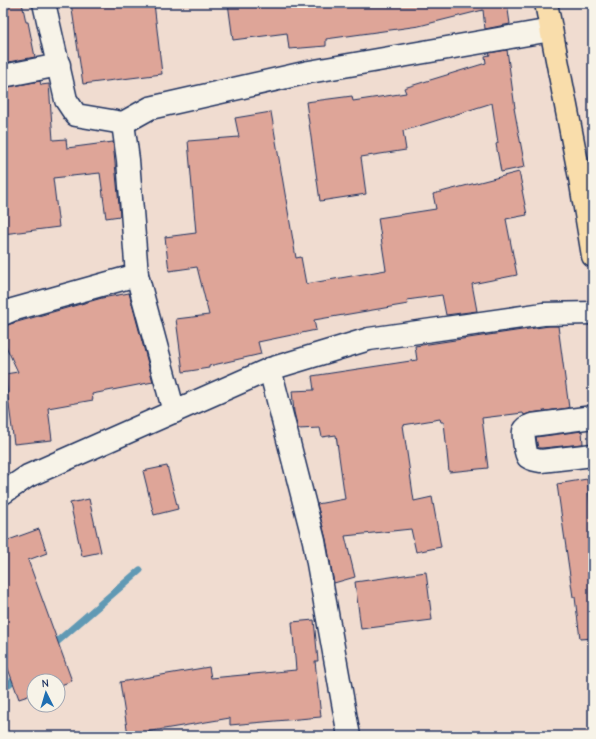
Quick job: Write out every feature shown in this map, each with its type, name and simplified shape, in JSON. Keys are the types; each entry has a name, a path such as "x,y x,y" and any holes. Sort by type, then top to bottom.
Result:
{"main road":[{"path":"546,3 586,179 593,256"}],"street":[{"path":"44,3 66,100 76,115 123,123 150,108 309,72 551,30"},
{"path":"3,76 59,65"},
{"path":"123,123 128,160 137,275 174,412"},
{"path":"3,314 12,310 137,275"},
{"path":"3,493 28,476 270,369 369,339 543,314 593,314"},
{"path":"270,369 314,541 349,736"},
{"path":"593,417 532,425 526,427 524,432 526,453 529,458 534,460 541,461 593,455"}],"building":[{"path":"3,3 22,3 26,22 28,22 35,57 3,63"},
{"path":"71,3 154,3 162,74 83,84"},
{"path":"228,3 507,3 510,24 485,29 483,10 419,26 326,39 326,46 289,49 287,33 233,40"},
{"path":"507,50 514,108 525,167 501,172 496,144 498,143 492,103 403,131 406,150 361,157 366,194 320,201 306,102 352,96 353,101 406,93 404,88 486,63 485,56 490,55 489,53"},
{"path":"40,81 41,85 49,84 53,140 66,139 67,148 113,142 120,216 106,218 100,173 53,178 59,227 3,234 3,88"},
{"path":"271,112 296,258 301,257 306,284 386,270 378,218 436,209 433,194 519,172 527,215 506,219 517,275 472,284 477,311 446,315 442,295 407,300 408,304 314,320 316,330 258,342 261,354 209,366 209,368 183,372 176,319 209,315 197,267 169,271 165,237 196,233 188,141 239,137 235,118"},
{"path":"129,293 153,382 92,394 93,400 48,408 52,440 14,444 5,374 18,372 3,340 3,326 102,298"},
{"path":"549,326 558,326 569,408 524,415 523,413 482,418 488,468 449,472 444,422 441,422 440,419 403,425 414,501 432,497 441,547 416,552 411,529 345,536 355,577 334,583 326,539 317,504 345,499 336,435 322,437 320,428 298,429 294,412 292,391 314,390 312,376 417,360 415,346"},
{"path":"582,431 583,444 538,448 536,437"},
{"path":"167,466 178,509 154,515 143,471"},
{"path":"587,479 593,524 593,638 580,639 575,597 573,597 557,484"},
{"path":"89,499 101,552 82,556 70,503"},
{"path":"39,529 47,553 28,560 72,681 66,683 66,673 26,673 26,697 19,699 3,655 3,542"},
{"path":"426,572 432,620 361,629 355,582"},
{"path":"314,620 318,661 315,661 321,717 230,725 230,718 128,735 120,682 209,667 211,678 296,670 292,622"}],"waterway":[{"path":"51,647 140,570"},
{"path":"3,689 19,675"}]}
